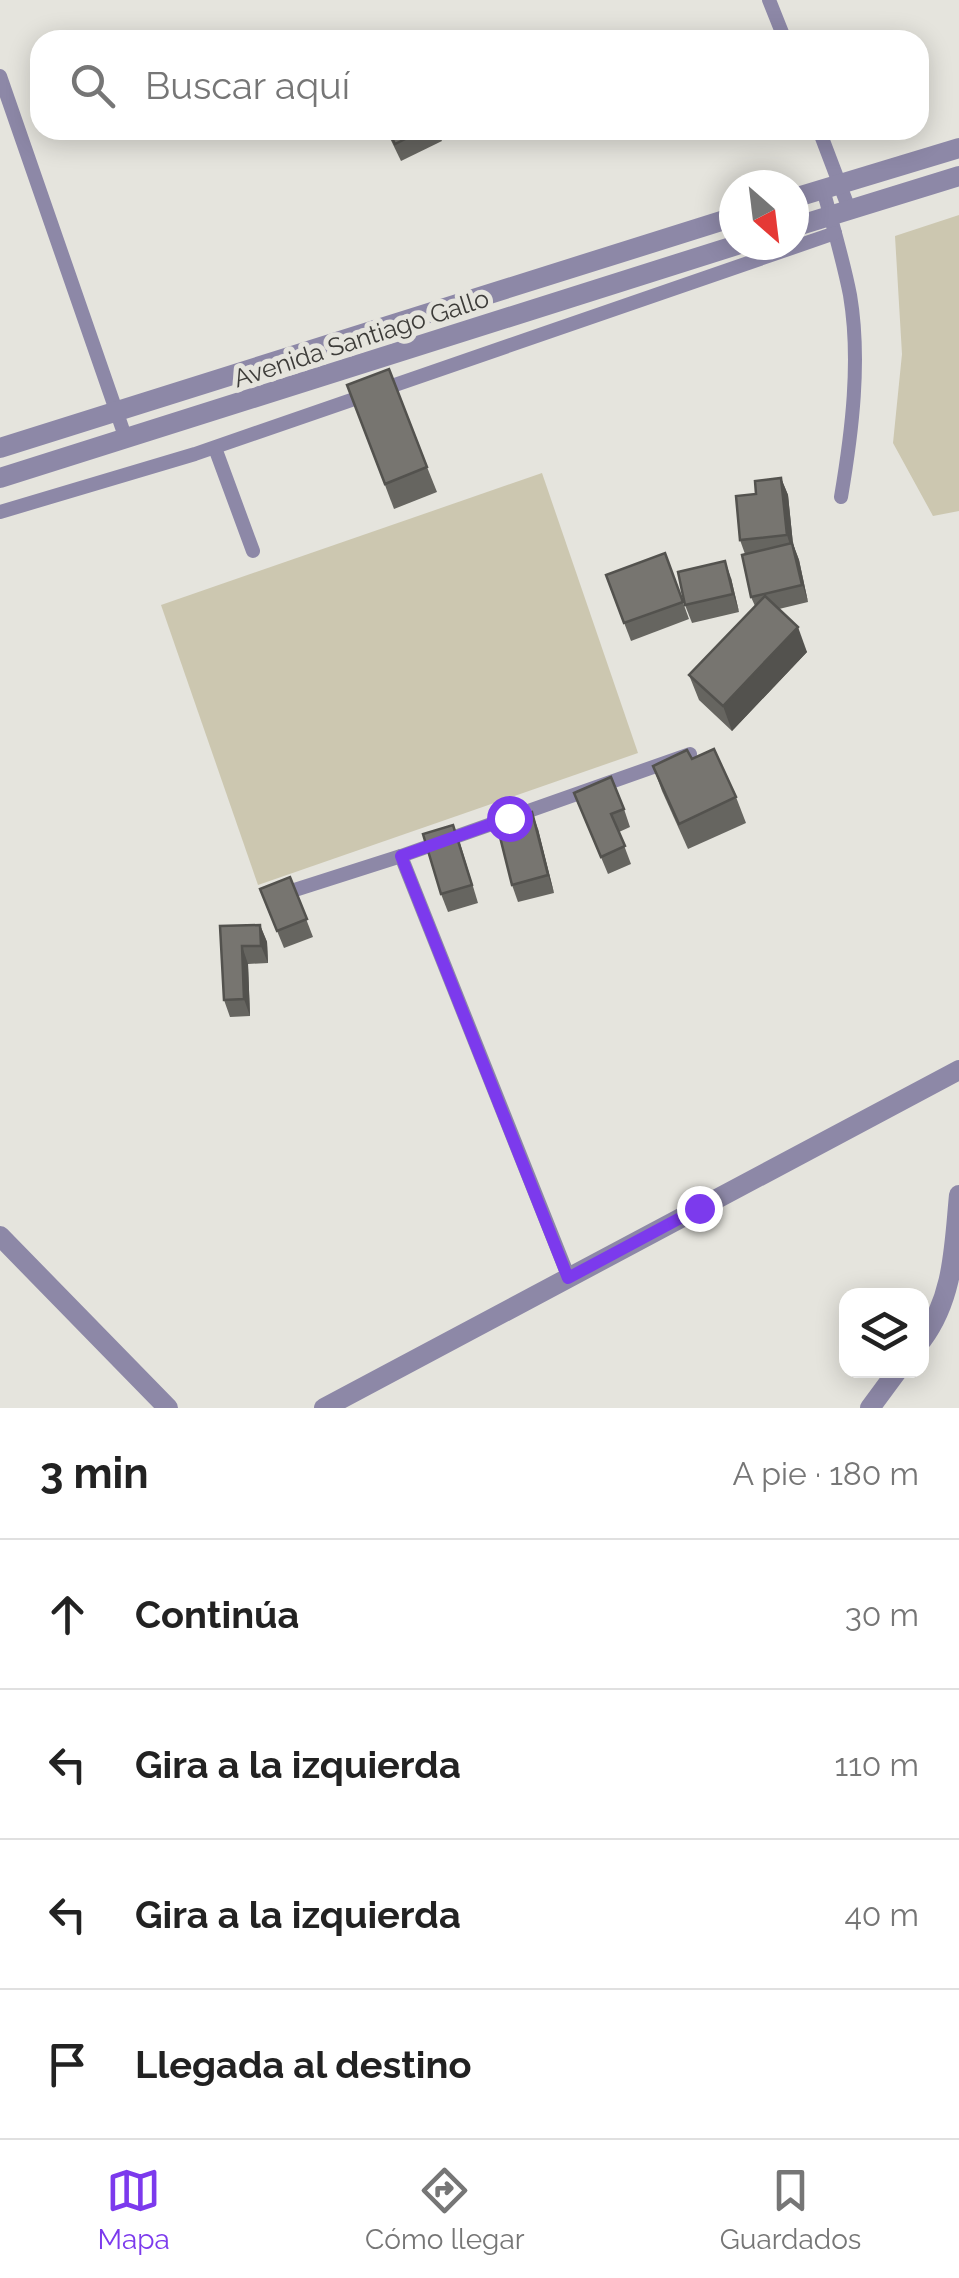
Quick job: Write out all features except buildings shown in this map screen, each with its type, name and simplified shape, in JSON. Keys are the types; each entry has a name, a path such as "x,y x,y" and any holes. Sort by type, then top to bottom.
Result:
{"street":[{"path":"809,193 959,148"},
{"path":"809,224 838,219 959,176"},
{"name":"Avenida Santiago Gallo","path":"0,448 719,221"},
{"name":"Avenida Santiago Gallo","path":"0,478 719,251"},
{"path":"324,1408 959,1070"},
{"path":"929,1331 955,1276 959,1195"},
{"path":"0,1236 168,1408"},
{"path":"870,1408 892,1378"}],"lane":[{"path":"769,0 780,30"},
{"path":"0,76 126,439"},
{"path":"821,140 850,296 855,358 848,458 841,497"},
{"path":"0,512 215,448 838,219"},
{"path":"215,448 253,551"},
{"path":"276,896 690,754"},
{"path":"401,856 568,1278"}],"shaded area":[{"path":"959,215 959,511 933,516 893,443 902,354 895,236"},
{"path":"542,473 638,753 258,885 161,605"}],"route":[{"path":"509,818 401,856 568,1278 699,1208"}]}
